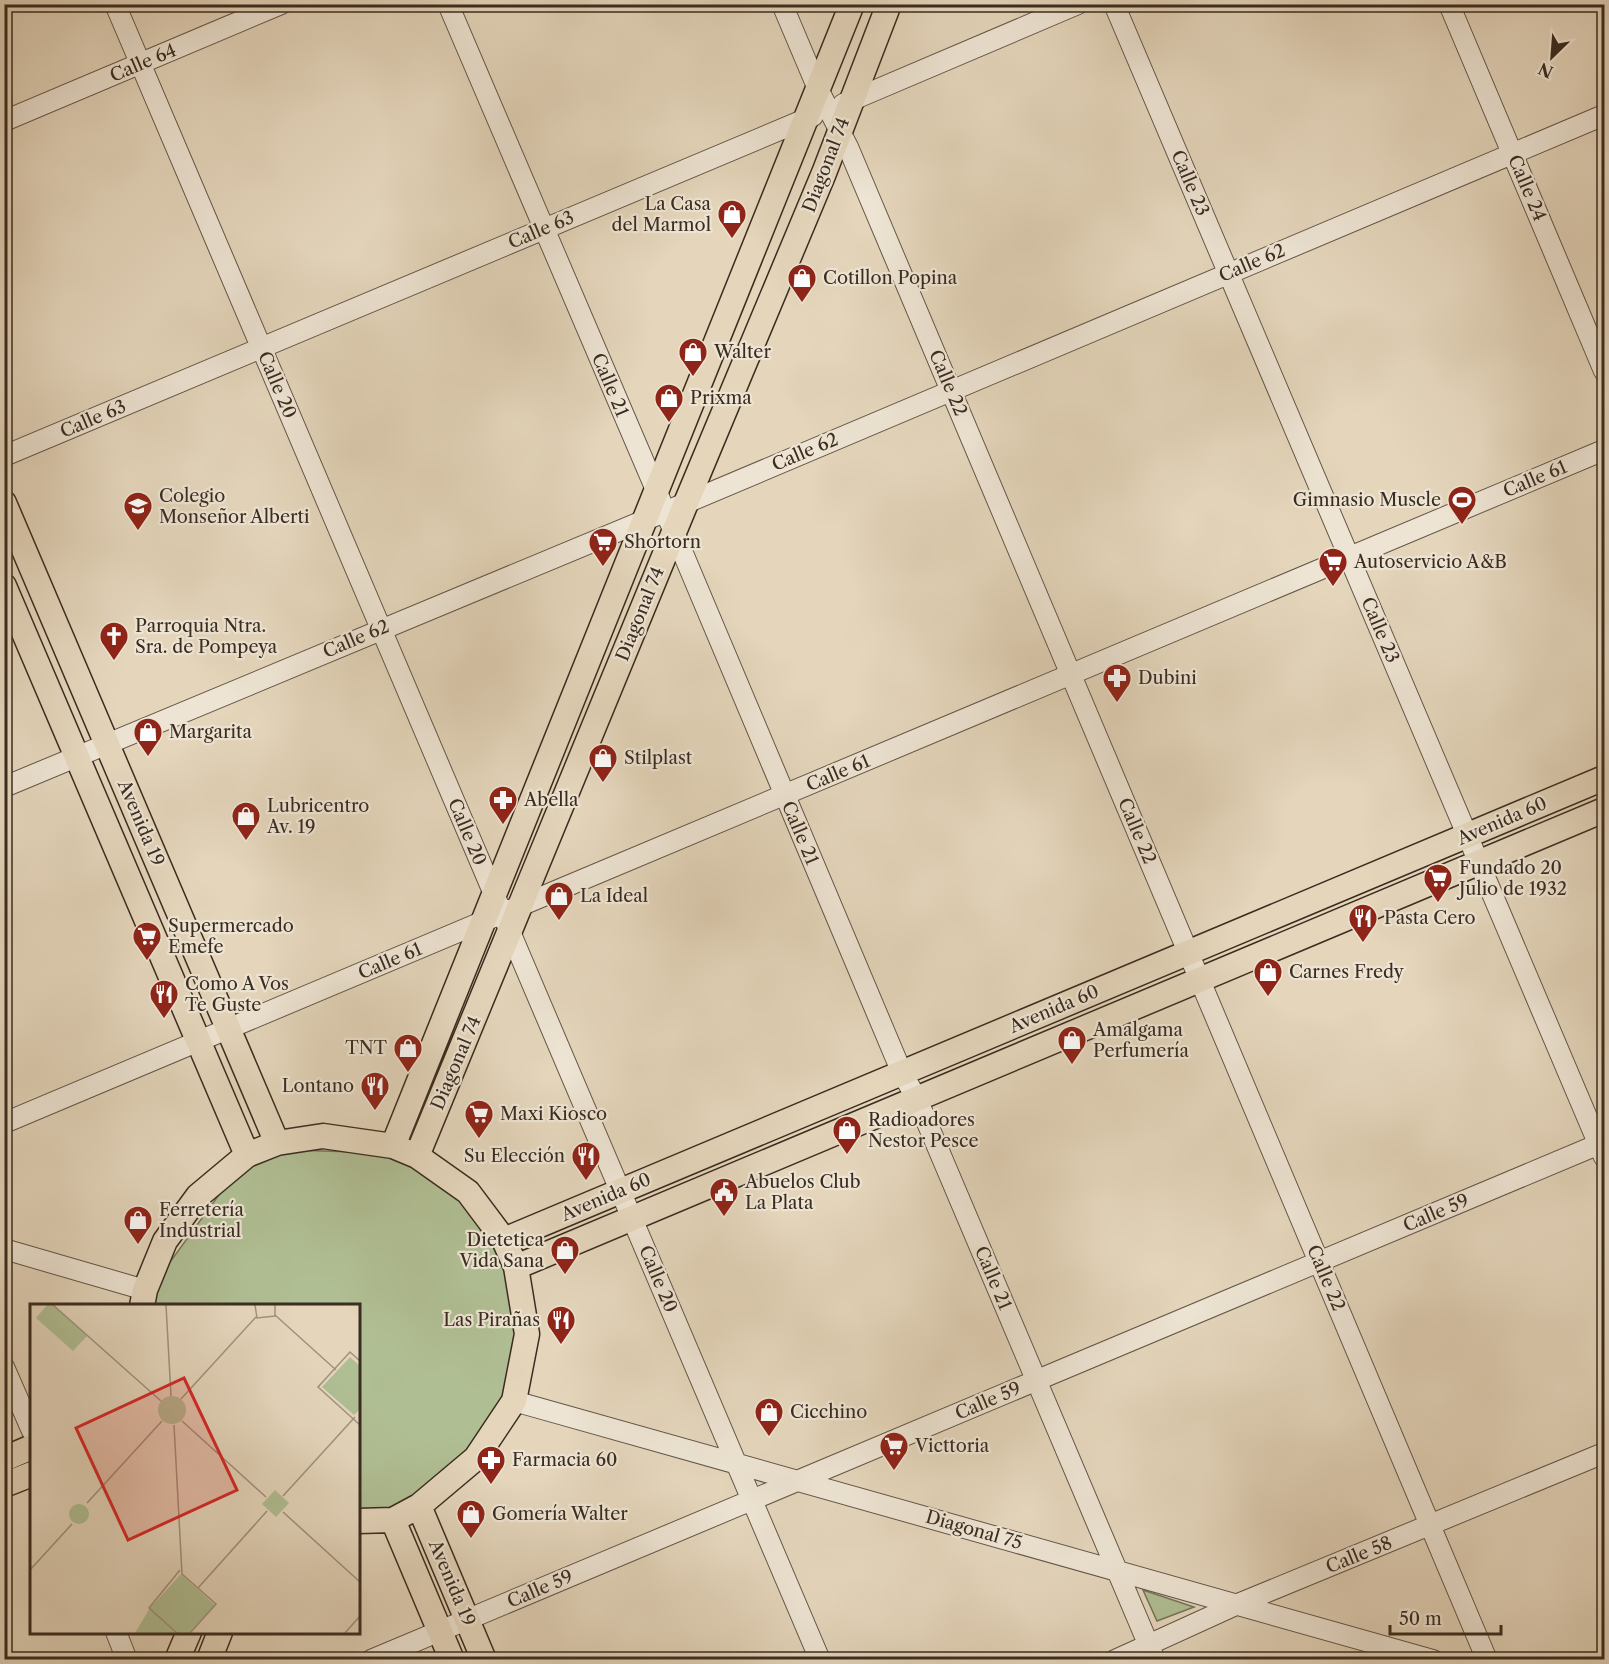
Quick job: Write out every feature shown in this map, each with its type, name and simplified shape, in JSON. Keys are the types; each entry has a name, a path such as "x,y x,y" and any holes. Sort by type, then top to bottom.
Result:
{"main road":[{"name":"Diagonal 74","path":"835,107 852,4"},
{"name":"Diagonal 74","path":"417,1156 502,914 665,511 835,107 889,4"},
{"name":"Diagonal 74","path":"665,511 806,118 835,107"},
{"name":"Avenida 19","path":"4,503 277,1143"},
{"name":"Avenida 19","path":"4,586 247,1155"},
{"name":"Avenida 60","path":"504,1240 1605,778"},
{"name":"Avenida 60","path":"516,1267 1605,810"},
{"name":"Diagonal 74","path":"393,1146 502,914"},
{"path":"144,1298 165,1241 198,1196 247,1155 277,1143 323,1136 393,1146 417,1156 468,1192 504,1240 516,1267 527,1334 514,1401 476,1458 419,1506 393,1520 360,1521"},
{"path":"4,1459 30,1448"},
{"path":"4,1485 30,1475"},
{"name":"Avenida 19","path":"419,1506 484,1659"},
{"name":"Avenida 19","path":"393,1520 452,1659"},
{"path":"177,1659 188,1634"},
{"path":"209,1659 219,1634"}],"street":[{"name":"Calle 20","path":"115,4 820,1659"},
{"name":"Calle 64","path":"4,121 281,4"},
{"name":"Calle 21","path":"448,4 902,1073 917,1099 1151,1652"},
{"name":"Calle 22","path":"782,4 835,107 951,390 1487,1659"},
{"path":"835,107 1078,4"},
{"name":"Calle 23","path":"1114,4 1603,1148"},
{"name":"Calle 24","path":"1449,4 1605,371"},
{"name":"Calle 62","path":"4,787 1605,115"},
{"name":"Calle 63","path":"4,456 806,118"},
{"name":"Calle 61","path":"4,1123 1605,450"},
{"name":"Calle 59","path":"371,1659 1319,1262 1603,1148"},
{"path":"4,1250 144,1298"},
{"path":"4,1367 30,1426"},
{"name":"Diagonal 75","path":"514,1401 1433,1659"},
{"name":"Calle 58","path":"1114,1659 1151,1652 1238,1604 1605,1453"},
{"path":"117,1634 127,1659"}],"green space":[{"path":"290,1150 388,1153 436,1174 500,1243 515,1281 517,1366 482,1445 389,1514 360,1513 360,1304 150,1304 149,1291 237,1170"},
{"path":"1143,1590 1194,1607 1157,1621"}],"place":[{"name":"La Casa del Marmol","path":"732,240"},
{"name":"Cotillon Popina","path":"802,304"},
{"name":"Walter","path":"693,378"},
{"name":"Prixma","path":"669,424"},
{"name":"Gimnasio Muscle","path":"1462,526"},
{"name":"Colegio Monseñor Alberti","path":"138,532"},
{"name":"Shortorn","path":"603,568"},
{"name":"Autoservicio A&B","path":"1333,588"},
{"name":"Parroquia Ntra. Sra. de Pompeya","path":"114,662"},
{"name":"Dubini","path":"1117,704"},
{"name":"Margarita","path":"148,758"},
{"name":"Stilplast","path":"603,784"},
{"name":"Abella","path":"503,826"},
{"name":"Lubricentro Av. 19","path":"246,842"},
{"name":"Fundado 20 Julio de 1932","path":"1438,904"},
{"name":"La Ideal","path":"559,922"},
{"name":"Pasta Cero","path":"1363,944"},
{"name":"Supermercado Emefe","path":"147,962"},
{"name":"Carnes Fredy","path":"1268,998"},
{"name":"Como A Vos Te Guste","path":"164,1020"},
{"name":"Amalgama Perfumería","path":"1072,1066"},
{"name":"TNT","path":"408,1074"},
{"name":"Lontano","path":"375,1112"},
{"name":"Maxi Kiosco","path":"479,1140"},
{"name":"Radioadores Nestor Pesce","path":"847,1156"},
{"name":"Su Elección","path":"586,1182"},
{"name":"Abuelos Club La Plata","path":"724,1218"},
{"name":"Ferretería Industrial","path":"138,1246"},
{"name":"Dietetica Vida Sana","path":"565,1276"},
{"name":"Las Pirañas","path":"561,1346"},
{"name":"Cicchino","path":"769,1438"},
{"name":"Victtoria","path":"894,1472"},
{"name":"Farmacia 60","path":"491,1486"},
{"name":"Gomería Walter","path":"471,1540"}]}
